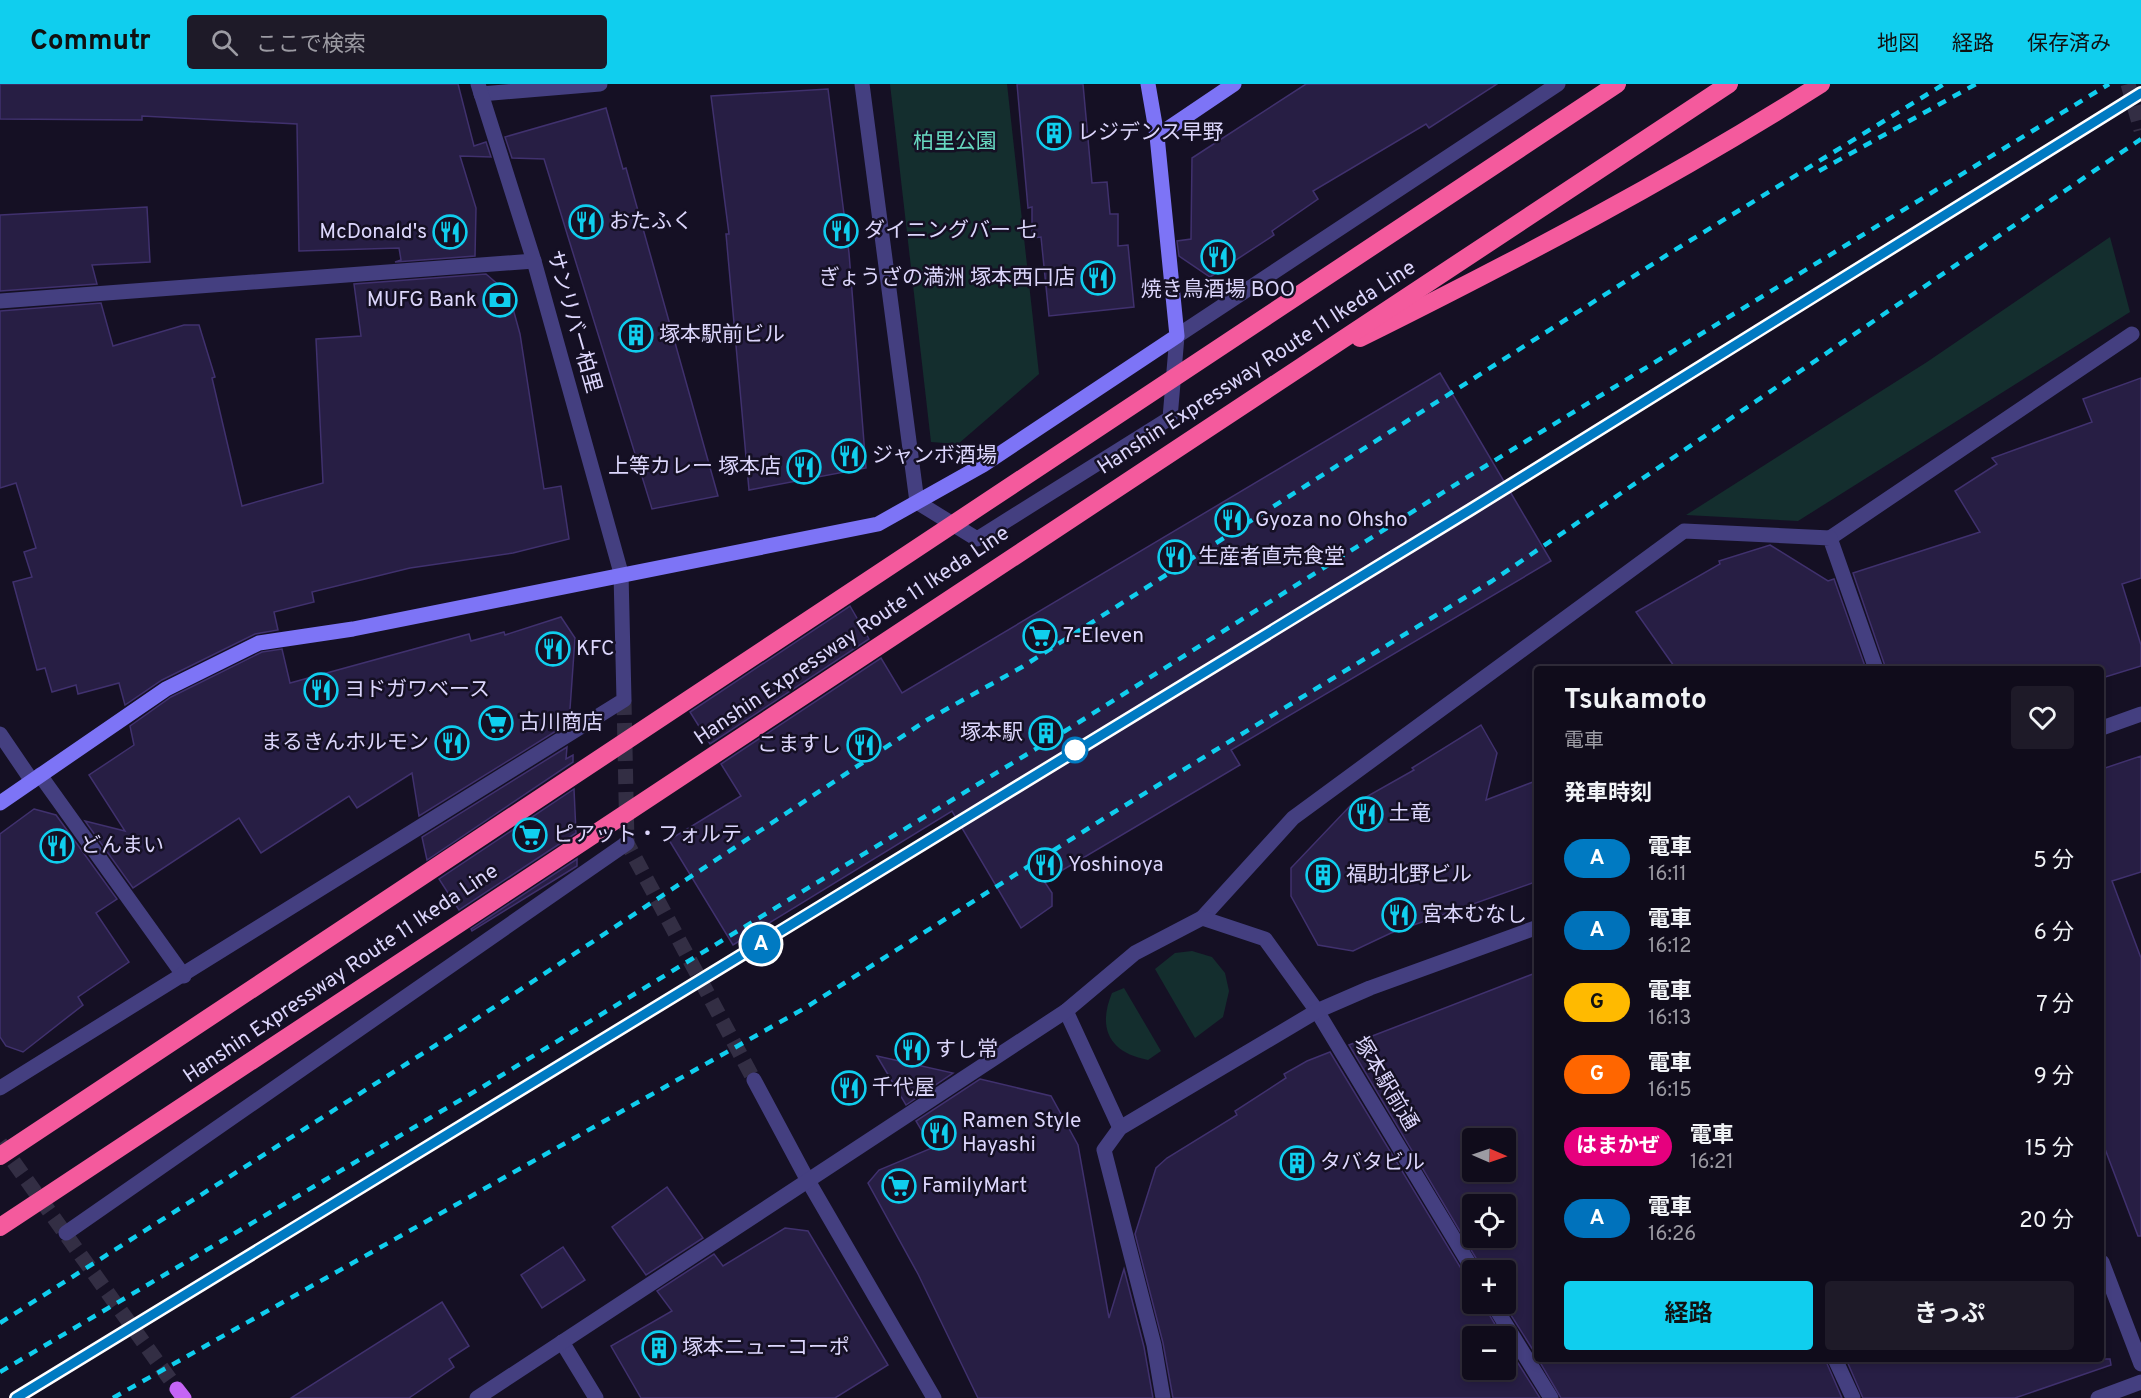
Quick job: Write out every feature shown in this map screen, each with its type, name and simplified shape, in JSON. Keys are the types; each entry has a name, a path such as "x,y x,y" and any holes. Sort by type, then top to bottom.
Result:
{"highway":[{"name":"Hanshin Expressway Route 11 Ikeda Line","path":"0,1156 1617,84"},
{"name":"Hanshin Expressway Route 11 Ikeda Line","path":"0,1227 1287,374 1729,84"},
{"path":"1287,374 1514,262 1765,119 1821,84"}],"street":[{"path":"480,89 600,84"},
{"path":"862,84 917,502"},
{"path":"917,502 977,539 1170,418 1177,336 1157,136 1148,84"},
{"path":"1157,136 1234,84"},
{"path":"0,803 166,689 259,643 352,628 878,524 983,465 1558,84"},
{"name":"サンリバー柏里","path":"184,975 624,700 621,573 534,261 480,89"},
{"path":"0,302 534,261"},
{"path":"477,1398 807,1179 1066,1011 1136,953 1202,918 1293,818 1684,531 1830,538 2132,334"},
{"path":"1830,538 1875,666"},
{"path":"2104,727 2141,714"},
{"path":"0,734 36,778 184,975 0,1088"},
{"path":"66,1233 627,843"},
{"name":"塚本駅前通","path":"1202,918 1265,939 1317,1011 1467,1260"},
{"path":"1163,1398 1154,1346 1104,1150 1120,1128 1317,1011 1370,988 1534,928"},
{"path":"1066,1011 1120,1128"},
{"path":"754,1080 807,1179 934,1398"},
{"path":"2104,1267 2141,1364"},
{"path":"1499,1314 1551,1398"},
{"path":"562,1342 596,1398"},
{"path":"1836,1362 1853,1398"},
{"path":"2098,1398 2141,1382"}],"green space":[{"name":"柏里公園","path":"890,84 1007,84 1039,374 958,444 931,442"},
{"path":"2110,237 2130,312 1798,521 1686,515 1927,362"},
{"path":"1192,951 1212,957 1225,973 1229,991 1223,1017 1195,1038 1155,969 1175,953"},
{"path":"1124,988 1161,1051 1148,1060 1124,1052 1110,1037 1107,1028 1106,1018 1112,993"}],"building":[{"path":"0,84 458,84 474,146 486,142 491,157 460,156 476,208 475,256 395,262 401,260 399,248 299,251 297,124 142,116 142,120 0,119"},
{"path":"1017,84 1083,84 1092,183 1107,182 1110,214 1118,214 1118,246 1128,245 1134,307 1049,316 1041,237 1032,238 1032,207 1028,208"},
{"path":"1306,84 1497,84 1429,128 1426,124 1313,191 1318,199 1272,231 1274,235 1210,277 1179,256 1177,241 1191,239 1192,158"},
{"path":"828,89 849,253 866,468 749,490 726,234 729,234 711,96"},
{"path":"606,108 623,169 626,168 718,496 652,509 544,159 512,158 505,137"},
{"path":"147,207 150,262 92,265 97,284 0,291 0,215"},
{"path":"486,274 509,294 520,334 544,489 561,486 569,539 513,553 410,568 312,592 314,602 274,612 278,630 255,634 162,680 125,705 119,683 78,694 76,685 52,692 45,668 37,670 13,582 32,577 24,552 36,548 16,483 0,488 0,311 101,303 113,346 184,325 199,325 215,377 212,378 242,506 323,483 316,339 361,336 354,284"},
{"path":"1440,373 1551,561 1231,750 1240,765 1044,881 1052,893 1052,906 1021,928 952,811 733,945 669,840 741,796 721,764 881,658 902,693"},
{"path":"2141,378 2141,578 2122,584 2141,645 2141,666 2104,677 2104,666 1885,666 1853,573 1980,532 1955,491 1997,464 1992,458 2092,422 2083,399"},
{"path":"1770,545 1828,581 1834,579 1865,666 1674,666 1636,612 1720,564 1719,561"},
{"path":"850,606 869,639 710,744 690,712"},
{"path":"561,617 575,638 569,723 419,816 412,773 357,808 349,796 261,853 239,818 133,888 85,821 125,831 89,775 134,745 130,726 171,697 262,652 282,649 290,683 469,634 471,641 504,632 505,635"},
{"path":"1481,725 1497,753 1486,800 1534,782 1534,882 1391,933 1353,951 1318,945 1291,896 1291,868 1350,806 1414,770 1412,768"},
{"path":"567,747 566,759 573,755 573,762 427,860 422,837"},
{"path":"2141,756 2141,872 2112,881 2141,958 2141,1236 2138,1236 2104,1146 2104,768"},
{"path":"574,789 576,833 459,910 439,879"},
{"path":"34,809 56,815 117,899 96,913 129,962 78,997 83,1005 23,1052 6,1046 0,1037 0,834"},
{"path":"577,859 577,866 472,931 471,929"},
{"path":"1534,974 1534,1352 1510,1314 1516,1314 1516,1260 1477,1260 1470,1248 1516,1248 1516,1194 1462,1194 1462,1235 1349,1045"},
{"path":"1330,1052 1462,1270 1462,1314 1489,1314 1496,1326 1462,1326 1462,1380 1516,1380 1516,1360 1540,1398 1173,1398 1163,1343 1135,1234 1156,1168 1167,1158 1237,1115 1235,1111 1286,1078 1284,1074 1307,1061"},
{"path":"877,1056 953,1073 906,1105"},
{"path":"980,1079 1051,1096 1078,1145 1109,1318 1124,1269 1144,1347 1153,1398 978,1398 918,1274 868,1183 879,1170 932,1148 916,1121"},
{"path":"667,1187 703,1238 646,1275 612,1227"},
{"path":"785,1228 808,1231 888,1365 835,1398 641,1398 611,1346 672,1311 657,1291 714,1254 723,1266"},
{"path":"563,1247 585,1280 542,1308 521,1275"},
{"path":"442,1302 469,1346 449,1359 454,1367 409,1398 291,1398"},
{"path":"2104,1359 2110,1359 2111,1365 2015,1398 1863,1398 1847,1362 2104,1362"},
{"path":"1540,1362 1826,1362 1842,1398 1561,1398"}],"tunnel":[{"path":"2128,84 2141,130"},
{"path":"624,700 627,843 754,1080"},
{"path":"0,1143 177,1389"}],"railway":[{"path":"0,1323 458,1031 927,720 1022,667 1670,253 1944,84"},
{"path":"1819,171 1976,84"},
{"path":"0,1372 484,1086 1065,731 1466,478 2109,84"},
{"path":"16,1398 1470,510 2141,93"},
{"path":"113,1398 805,1008 1111,814 1492,581 2141,139"}],"train":[{"name":"A","path":"16,1398 490,1111 1076,749 1470,510 2141,93"}],"place":[{"name":"レジデンス早野","path":"1054,133"},
{"name":"おたふく","path":"586,222"},
{"name":"ダイニングバー 七","path":"841,231"},
{"name":"McDonald's","path":"450,232"},
{"name":"焼き鳥酒場 BOO","path":"1218,257"},
{"name":"ぎょうざの満洲 塚本西口店","path":"1098,278"},
{"name":"MUFG Bank","path":"500,300"},
{"name":"塚本駅前ビル","path":"636,335"},
{"name":"ジャンボ酒場","path":"849,456"},
{"name":"上等カレー 塚本店","path":"804,467"},
{"name":"Gyoza no Ohsho","path":"1232,520"},
{"name":"生産者直売食堂","path":"1175,557"},
{"name":"7-Eleven","path":"1040,636"},
{"name":"KFC","path":"553,649"},
{"name":"ヨドガワベース","path":"321,690"},
{"name":"古川商店","path":"496,723"},
{"name":"塚本駅","path":"1046,733"},
{"name":"まるきんホルモン","path":"452,743"},
{"name":"こますし","path":"864,745"},
{"name":"土竜","path":"1366,814"},
{"name":"ピアット・フォルテ","path":"530,835"},
{"name":"どんまい","path":"57,846"},
{"name":"Yoshinoya","path":"1045,865"},
{"name":"福助北野ビル","path":"1323,875"},
{"name":"宮本むなし","path":"1399,915"},
{"name":"すし常","path":"912,1050"},
{"name":"千代屋","path":"849,1088"},
{"name":"Ramen Style Hayashi","path":"939,1133"},
{"name":"タバタビル","path":"1297,1163"},
{"name":"FamilyMart","path":"899,1186"},
{"name":"塚本ニューコーポ","path":"659,1348"}]}
